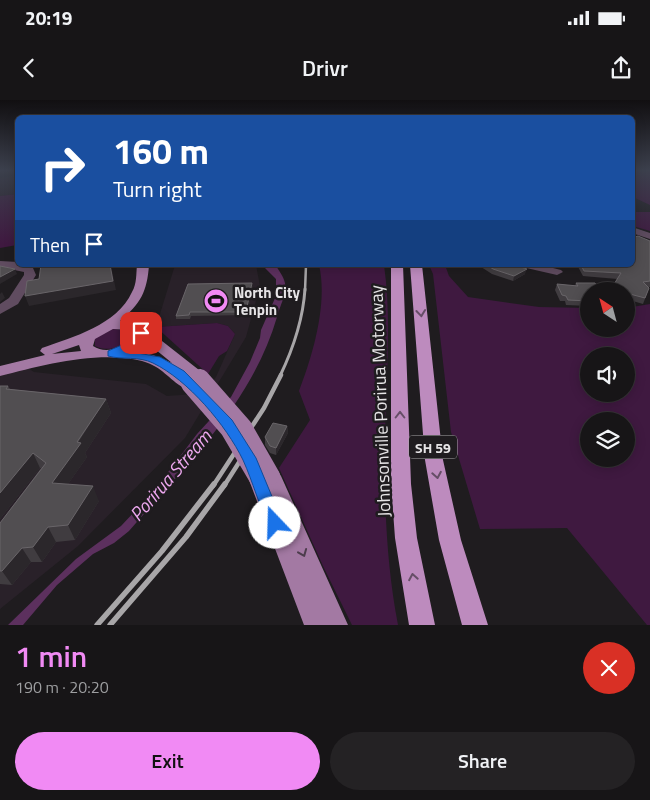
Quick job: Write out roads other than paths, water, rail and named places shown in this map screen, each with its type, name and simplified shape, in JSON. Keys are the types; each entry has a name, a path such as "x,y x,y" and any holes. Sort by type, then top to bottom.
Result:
{"highway":[{"name":"Johnsonville Porirua Motorway","path":"397,267 401,484 406,538 422,625"},
{"name":"SH 59","path":"416,267 434,460 450,540 475,625"}],"main road":[{"path":"1,368 60,348 88,337 103,328 120,314 137,294 141,285 143,267"},
{"path":"88,337 86,348 105,354 136,343 140,338 136,328 136,310 149,287 147,267"},
{"path":"103,328 120,324 136,328 195,381 228,423 249,458 265,478 335,625"},
{"path":"1,368 46,359 105,354 140,356 156,360 195,381"},
{"path":"265,478 317,625"}],"street":[{"path":"635,231 650,236"},
{"path":"0,264 15,257"},
{"path":"0,264 15,266"},
{"path":"0,310 14,301 30,275 29,270 24,267"},
{"path":"535,267 557,272"}],"water":[{"name":"Porirua Stream","path":"264,267 276,267 281,273 285,285 284,296 266,348 234,405 215,432 129,531 114,543 93,554 57,585 23,625 8,625 76,559 121,526 153,492 197,434 231,397 250,362 260,338 261,330 276,296 276,279"}],"railway":[{"path":"305,291 306,267"},
{"path":"280,376 297,334 305,289"},
{"path":"213,486 264,408 281,375"},
{"path":"224,486 252,442"},
{"path":"97,625 162,551 214,484"},
{"path":"110,625 186,537 225,484"}],"place":[{"name":"North City Tenpin","path":"216,301"}]}
